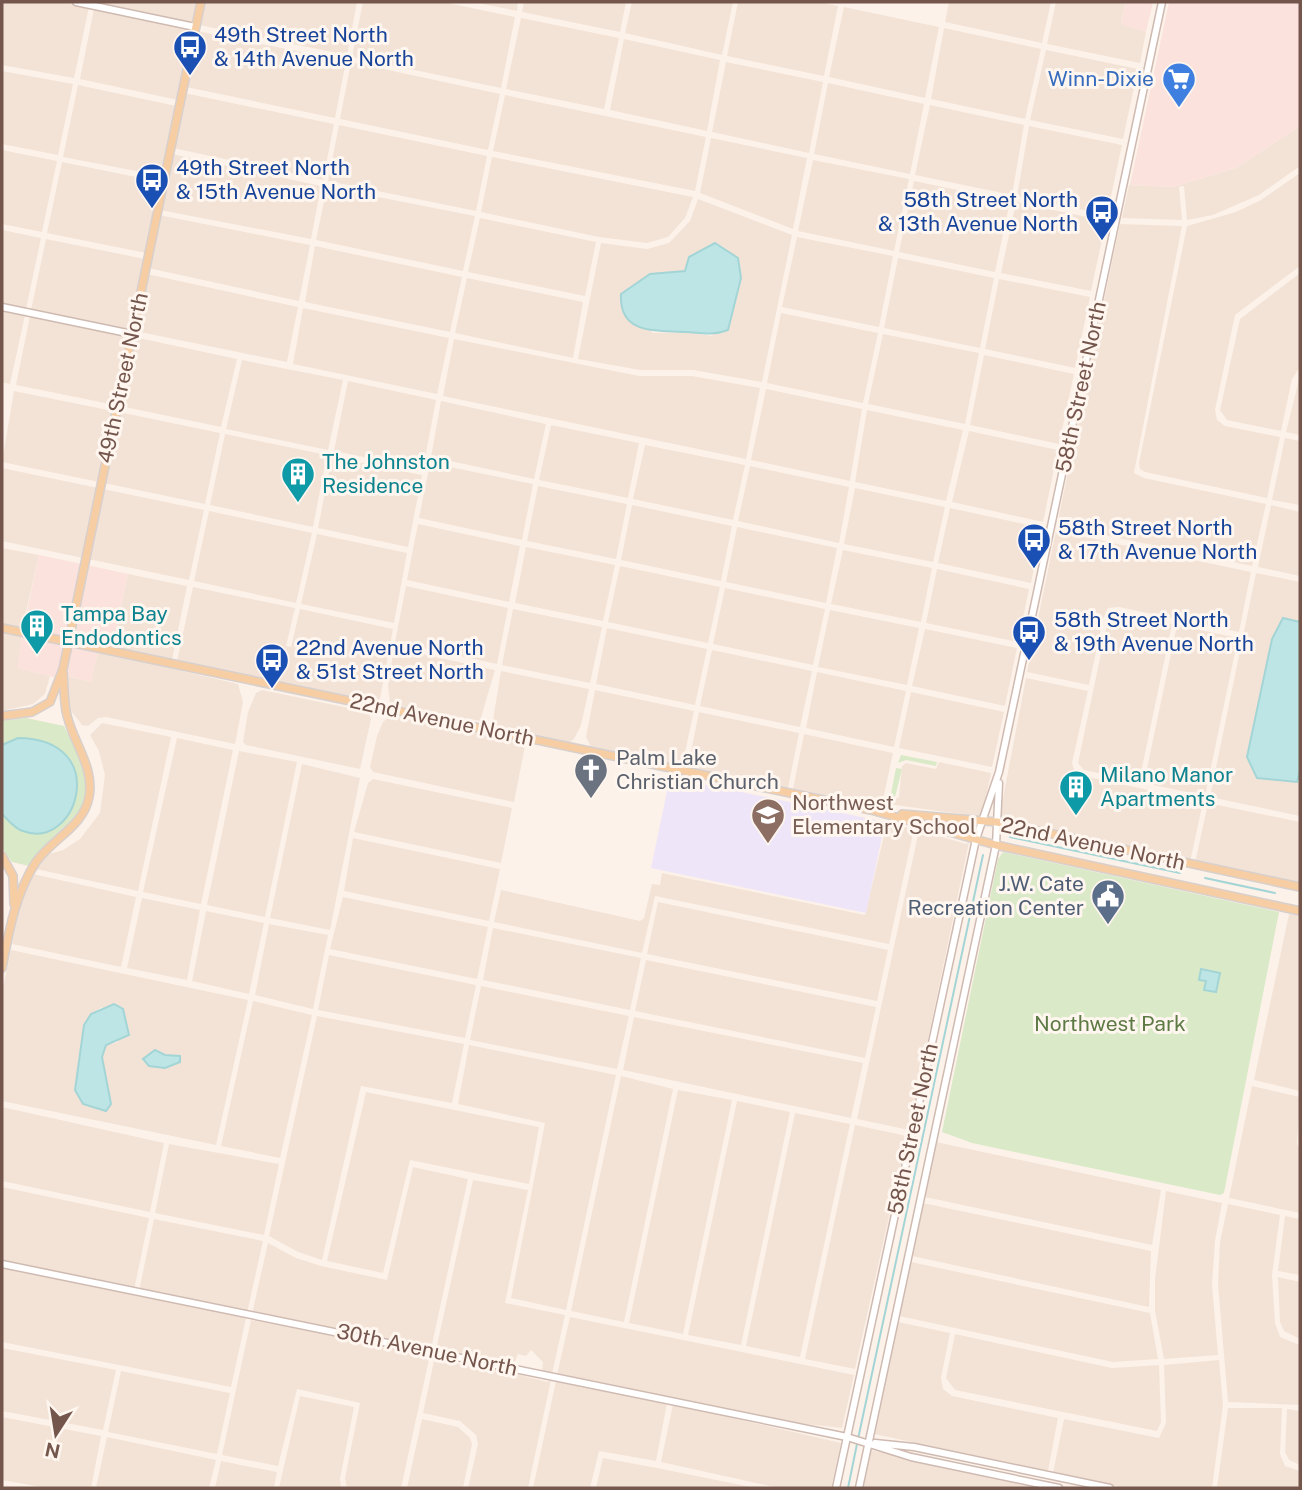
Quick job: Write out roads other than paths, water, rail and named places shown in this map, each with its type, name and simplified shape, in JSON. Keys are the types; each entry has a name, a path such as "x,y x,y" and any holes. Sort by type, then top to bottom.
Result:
{"main road":[{"name":"49th Street North","path":"2,716 32,712 50,702 63,669 201,2"},
{"name":"22nd Avenue North","path":"2,628 883,813 996,845 1300,911"},
{"path":"2,968 14,913 37,862 57,837 81,817 90,788 89,774 66,712 63,669"},
{"name":"22nd Avenue North","path":"883,813 997,822 1300,887"},
{"path":"2,856 13,876 14,913"}],"street":[{"path":"76,2 195,27"},
{"name":"58th Street North","path":"836,1488 849,1438 976,839 999,772 1162,2"},
{"path":"2,307 132,334"},
{"name":"58th Street North","path":"859,1488 996,845 999,772"},
{"name":"30th Avenue North","path":"2,1264 867,1442"},
{"path":"867,1442 911,1457 1059,1488"},
{"path":"867,1442 914,1447 1111,1488"}],"water":[{"path":"715,243 738,258 741,278 728,330 707,334 653,330 633,324 626,317 621,294 650,274 685,271 689,257"},
{"path":"1283,618 1300,622 1300,771 1297,782 1257,778 1247,757 1272,639"},
{"path":"18,738 48,743 66,756 76,773 76,793 70,811 58,825 42,833 20,830 2,814 2,745"},
{"path":"1201,969 1220,973 1216,992 1204,990 1206,981 1199,980"},
{"path":"114,1004 123,1009 129,1035 106,1045 102,1057 111,1104 106,1111 83,1104 75,1090 84,1025 91,1014"},
{"path":"155,1050 165,1055 180,1056 180,1062 165,1068 149,1066 143,1059"}],"waterway":[{"path":"1010,837 1180,873"},
{"path":"858,1439 983,855"},
{"path":"1205,878 1275,893"},
{"path":"848,1488 857,1444"}],"place":[{"name":"49th Street North & 14th Avenue North","path":"190,77"},
{"name":"Winn-Dixie","path":"1179,109"},
{"name":"49th Street North & 15th Avenue North","path":"152,210"},
{"name":"58th Street North & 13th Avenue North","path":"1102,242"},
{"name":"The Johnston Residence","path":"298,504"},
{"name":"58th Street North & 17th Avenue North","path":"1034,570"},
{"name":"Tampa Bay Endodontics","path":"37,656"},
{"name":"58th Street North & 19th Avenue North","path":"1029,662"},
{"name":"22nd Avenue North & 51st Street North","path":"272,690"},
{"name":"Palm Lake Christian Church","path":"591,800"},
{"name":"Milano Manor Apartments","path":"1076,817"},
{"name":"Northwest Elementary School","path":"768,845"},
{"name":"J.W. Cate Recreation Center","path":"1108,926"}],"park label":[{"name":"Northwest Park","path":"1110,1024"}]}
